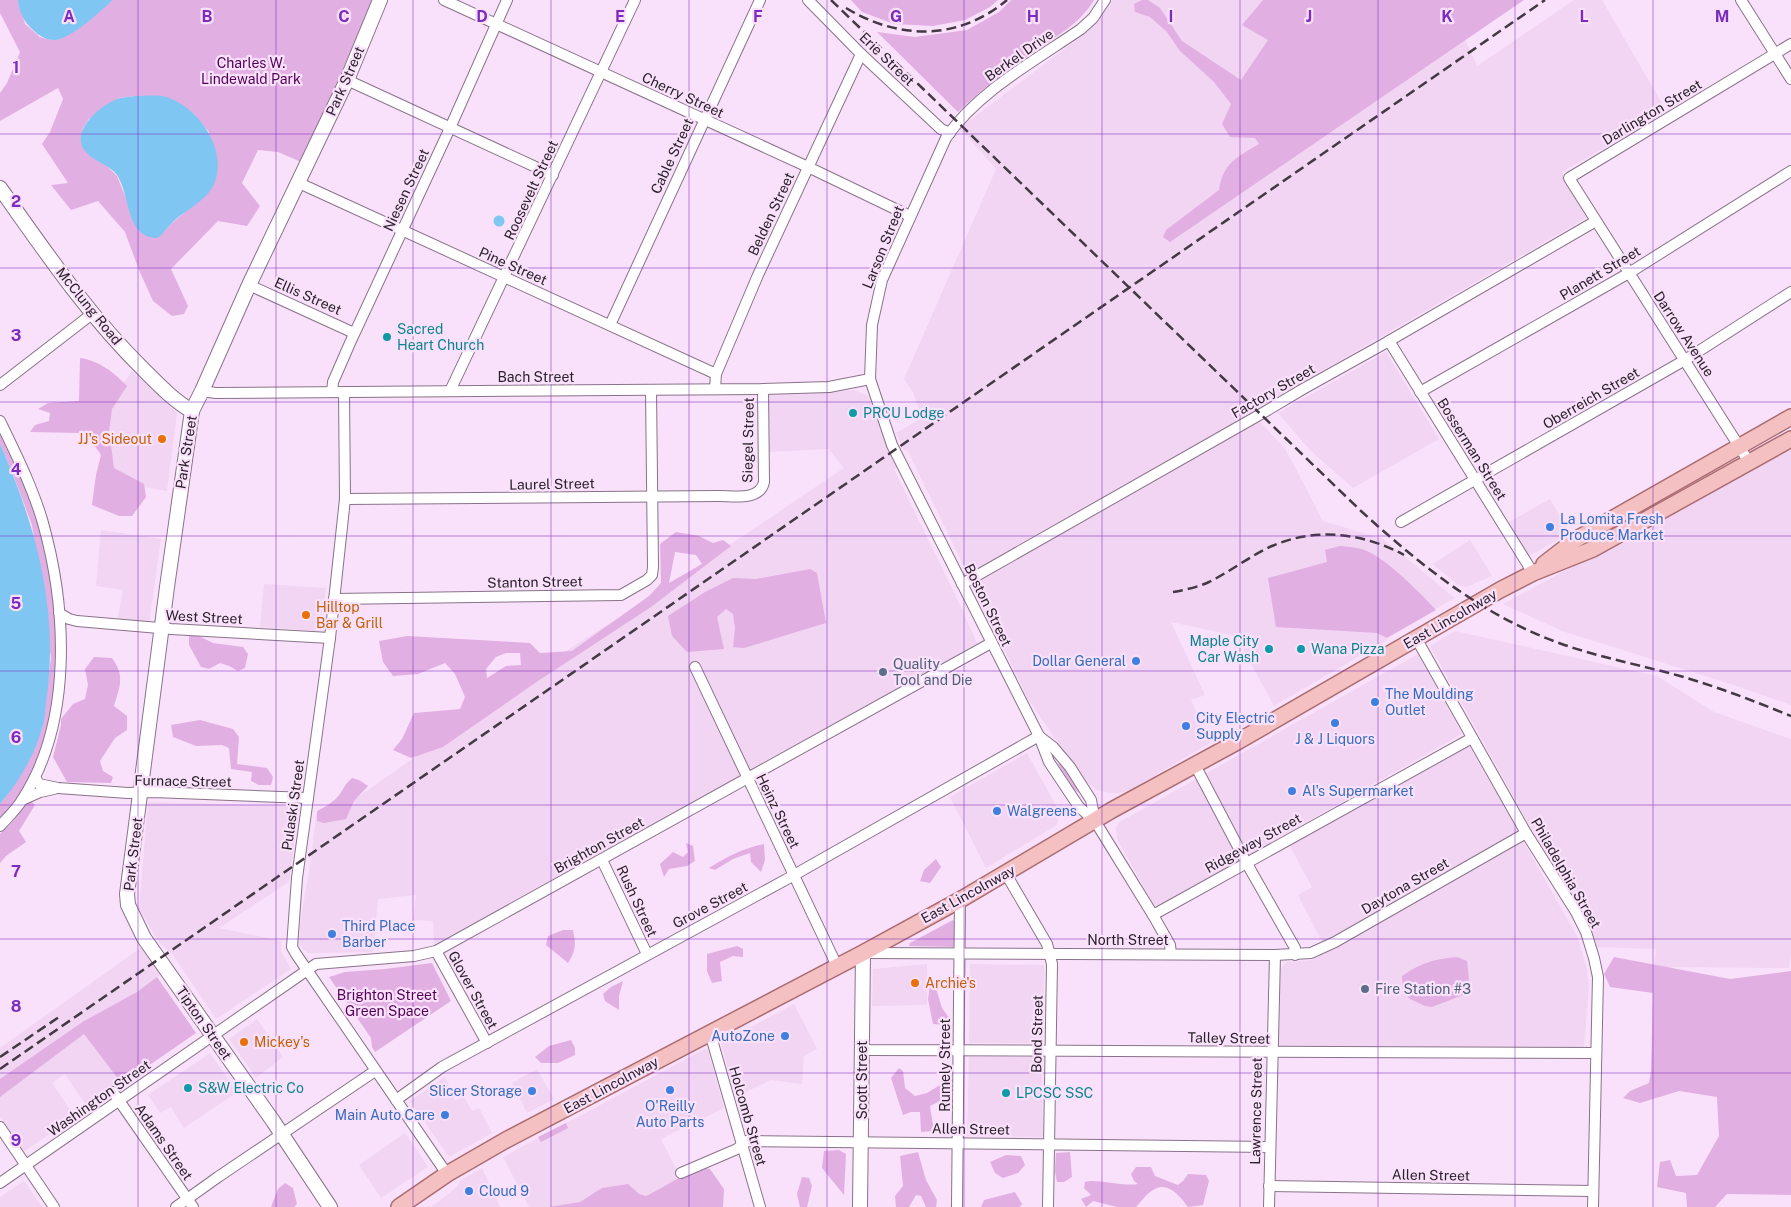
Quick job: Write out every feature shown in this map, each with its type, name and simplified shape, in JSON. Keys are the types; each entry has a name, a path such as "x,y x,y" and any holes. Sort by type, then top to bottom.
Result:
{"main road":[{"name":"East Lincolnway","path":"1533,573 1575,540 1791,417"},
{"name":"East Lincolnway","path":"399,1207 448,1174 506,1140 863,953 960,900 1095,821 1533,573 1593,549 1791,439"}],"street":[{"name":"Park Street","path":"144,938 128,905 127,894 192,412 249,285 347,80 380,0"},
{"name":"Cherry Street","path":"444,0 808,167 910,216"},
{"name":"Niesen Street","path":"332,392 333,382 354,333 450,128 507,0"},
{"name":"Roosevelt Street","path":"450,391 635,0"},
{"name":"Cable Street","path":"610,325 760,0"},
{"name":"Erie Street","path":"808,0 861,54 941,128 950,133"},
{"name":"Berkel Drive","path":"950,133 982,97 1081,29 1093,18 1105,0"},
{"path":"1741,0 1791,79"},
{"name":"Darlington Street","path":"1596,221 1569,178 1791,44"},
{"name":"Belden Street","path":"715,389 716,374 758,276 861,54"},
{"path":"347,80 553,175"},
{"name":"Larson Street","path":"870,379 872,325 878,292 910,216 950,133"},
{"name":"Planett Street","path":"1420,392 1629,273 1791,171"},
{"name":"Pine Street","path":"299,183 716,374"},
{"name":"McClung Road","path":"0,188 92,314 161,387 192,412"},
{"name":"Darrow Avenue","path":"1596,221 1749,462"},
{"name":"Factory Street","path":"962,584 1596,221"},
{"name":"Ellis Street","path":"249,285 354,333"},
{"name":"Oberreich Street","path":"1401,522 1685,360 1791,292"},
{"path":"0,385 92,314"},
{"name":"Bosserman Street","path":"1388,341 1533,573"},
{"name":"Bach Street","path":"202,391 211,393 763,389 829,387 870,379"},
{"name":"Boston Street","path":"870,379 882,417 906,462 913,485 1039,736 1049,762 1079,807 1095,821 1170,945 1171,954"},
{"name":"Siegel Street","path":"760,492 764,482 763,389"},
{"path":"651,390 653,496"},
{"name":"Pulaski Street","path":"344,392 344,499 330,638 297,878 292,947 375,1071 448,1174"},
{"path":"0,422 26,477 43,523 55,584 60,629 60,669 56,706 50,734 35,777 22,800 0,826"},
{"name":"Laurel Street","path":"344,499 748,495 760,492"},
{"name":"Stanton Street","path":"334,599 625,594 652,575 653,496"},
{"name":"West Street","path":"59,613 77,621 162,629 330,638"},
{"path":"60,629 70,622 77,621"},
{"name":"Philadelphia Street","path":"1416,638 1526,833 1576,912 1586,932 1598,977 1593,1207"},
{"name":"Brighton Street","path":"213,1036 316,964 399,957 436,950 602,860 991,643"},
{"name":"Heinz Street","path":"696,666 837,966"},
{"name":"Boston Street","path":"1039,736 1053,747 1070,766 1091,800 1095,821"},
{"name":"Grove Street","path":"396,1100 442,1067 793,875 1039,736"},
{"name":"Ridgeway Street","path":"1153,916 1246,862 1472,738"},
{"path":"1195,765 1246,862 1295,948 1295,955"},
{"name":"Furnace Street","path":"35,777 39,784 58,788 140,793 308,798"},
{"name":"Furnace Street","path":"22,800 40,792 58,788"},
{"name":"Daytona Street","path":"1295,955 1311,953 1335,942 1526,833"},
{"name":"Rush Street","path":"602,860 647,954"},
{"name":"Bond Street","path":"1006,874 1043,935 1052,964 1048,1207"},
{"path":"960,900 960,954"},
{"name":"Tipton Street","path":"144,938 330,1207"},
{"name":"Glover Street","path":"436,950 487,1043"},
{"name":"North Street","path":"863,953 1295,955"},
{"name":"Scott Street","path":"860,1207 863,953"},
{"name":"Rumely Street","path":"957,1207 960,954"},
{"name":"Lawrence Street","path":"1269,1207 1274,955"},
{"name":"Holcomb Street","path":"710,1033 760,1207"},
{"name":"Washington Street","path":"0,1182 116,1096 213,1036"},
{"name":"Talley Street","path":"861,1049 1595,1053"},
{"path":"176,1207 190,1203 281,1134 375,1071"},
{"name":"Adams Street","path":"116,1096 190,1203"},
{"path":"0,1127 54,1207"},
{"name":"Allen Street","path":"681,1173 737,1149 747,1141 1269,1147"},
{"name":"Allen Street","path":"1269,1186 1593,1191"}],"shaded area":[{"path":"1112,0 1460,0 1464,37 1477,66 1574,0 1602,0 1667,112 1562,172 1588,217 1251,412 1286,450 1323,521 1383,539 1455,598 1385,637 1387,640 1274,706 1236,636 1171,622 1205,695 1191,700 1210,743 1130,790 1119,793 1097,790 1082,779 1027,697 908,451 904,450 896,433 922,418 913,392 904,379 996,169 966,135 958,129 1083,35 1096,23"},
{"path":"1386,352 1439,439 1353,488 1310,450 1278,413"},
{"path":"132,371 177,413 167,491 109,481 106,408"},
{"path":"854,390 868,396 899,466 894,469 977,643 931,671 739,775 739,778 434,945 433,921 413,920 416,895 378,899 373,952 308,953 303,949 299,944 301,917 311,860 316,814 328,818 569,649 667,587 844,468 829,449 768,452 767,396 776,393"},
{"path":"1791,451 1791,705 1734,685 1562,631 1503,604"},
{"path":"1550,499 1570,533 1529,556 1509,522"},
{"path":"101,530 161,539 149,624 117,621 123,590 96,586"},
{"path":"1470,540 1492,576 1466,587 1458,585 1433,564"},
{"path":"264,584 326,588 320,631 260,627"},
{"path":"1455,631 1657,676 1714,712 1791,739 1791,954 1789,968 1654,967 1656,949 1597,947 1430,646"},
{"path":"1418,654 1462,734 1158,906 1154,905 1117,839 1116,828 1118,823"},
{"path":"1470,747 1577,936 1587,969 1589,987 1584,1047 1285,1049 1279,1047 1279,974 1282,967 1287,962 1313,960 1327,952 1298,895 1312,887 1288,843 1457,748"},
{"path":"1027,753 1059,811 1057,825 986,868 950,797"},
{"path":"148,802 292,806 294,847 289,882 219,928 281,941 281,951 291,969 216,1019 173,955 158,941 139,909"},
{"path":"142,947 162,974 137,992 84,1021 84,1034 126,1089 106,1103 102,1099 88,1108 65,1074 52,1083 75,1117 23,1152 2,1122 3,1117 0,1118 0,1048"},
{"path":"927,964 927,1005 872,1006 873,969"},
{"path":"970,964 1044,965 1043,1043 969,1043"},
{"path":"794,1004 817,1049 804,1056 802,1084 771,1080 735,1097 721,1043"},
{"path":"257,1019 283,1057 256,1078 229,1039"},
{"path":"705,1049 708,1050 724,1108 661,1139 681,1178 639,1199 564,1207 529,1207 503,1157"},
{"path":"210,1053 237,1092 184,1128 171,1107 160,1113 148,1095"},
{"name":"LPCSC SSC","path":"969,1057 1042,1057 1043,1137 967,1136"},
{"name":"Slicer Storage","path":"537,1069 554,1099 527,1113 512,1083"},
{"path":"445,1077 455,1100 464,1097 472,1111 479,1108 492,1133 449,1157 410,1101"},
{"path":"405,1133 428,1167 381,1198 359,1165"},
{"path":"482,1168 500,1207 431,1207 457,1187 460,1181"},
{"path":"24,1181 42,1207 0,1207 0,1197"}],"green space":[{"name":"Charles W. Lindewald Park","path":"0,0 18,0 25,24 40,37 51,40 60,39 73,32 113,0 374,0 301,162 278,152 258,150 242,183 260,206 247,226 218,221 171,269 188,306 184,314 172,316 153,301 125,232 98,201 71,210 51,185 68,183 42,144 50,132 63,99 58,88 0,121 0,93 7,83 20,52 0,13","holes":["135,96 177,102 194,114 209,132 184,213 163,233 125,196 117,176 81,140 83,128 89,119 119,98"]},
{"path":"851,0 998,0 990,7 965,20 933,26 894,24 862,12"},
{"path":"1011,0 1094,0 1075,23 995,80 958,112 877,32 915,37 967,30 999,12"},
{"path":"1142,0 1148,0 1160,8 1182,41 1241,80 1268,40 1242,25 1263,0 1524,0 1170,242 1163,237 1166,230 1219,190 1224,173 1232,162 1259,144 1255,138 1230,137 1222,124 1231,104 1214,82 1180,51 1167,32 1150,17 1135,12 1134,4"},
{"path":"80,358 93,361 106,368 127,386 112,409 109,431 114,468 144,484 146,497 132,516 119,516 92,505 101,455 92,442 79,433 30,432 35,425 49,421 50,413 38,409 48,403 79,401"},
{"path":"0,427 33,501 48,557 58,632 53,712 39,758 15,805 0,822 0,804 8,794 42,728 51,658 32,525 0,444"},
{"path":"676,532 699,536 713,543 723,540 731,546 651,607 535,683 443,747 411,758 393,750 402,739 414,713 460,709 465,697 455,674 445,663 418,674 393,676 383,662 379,641 407,636 530,643 540,653 572,651 649,596 661,583 660,544","holes":["675,552 696,555 702,564 669,583","506,653 520,653 521,665 506,666 487,678 486,669 496,657"]},
{"path":"1340,546 1354,547 1375,555 1403,577 1436,610 1387,638 1377,633 1276,627 1268,578 1327,562 1325,550"},
{"path":"810,569 817,573 826,623 744,648 733,647 735,628 733,614 726,609 717,617 724,649 687,652 672,636 668,616 705,592 733,578 756,579"},
{"path":"189,636 199,636 213,643 243,647 248,654 245,668 238,671 220,663 209,669 201,667 189,645"},
{"path":"94,657 112,658 119,670 120,681 114,706 127,716 127,730 115,738 100,761 103,771 113,777 111,783 67,782 53,757 61,719 73,704 85,699 88,685 85,669"},
{"path":"200,720 233,729 239,737 237,764 267,768 273,777 271,785 259,785 251,781 252,772 231,769 229,748 222,745 196,746 173,737 171,725"},
{"path":"1060,763 1069,771 1079,793 1074,789 1058,764"},
{"path":"352,778 368,786 354,801 346,819 324,823 317,821 317,811 335,799"},
{"path":"31,801 35,805 19,831 26,842 6,856 0,863 0,834 14,820 26,803"},
{"path":"686,843 693,846 695,861 687,866 669,869 664,877 660,864 673,852 683,857 688,852"},
{"path":"764,844 765,860 761,872 751,862 750,853 733,859 715,870 709,868 735,853"},
{"path":"936,859 941,867 930,883 920,881 924,870"},
{"path":"953,920 956,923 954,947 909,946 910,943"},
{"path":"563,930 573,930 574,935 574,951 568,963 546,945 548,936"},
{"path":"737,946 743,949 743,957 733,956 720,962 722,981 712,983 707,971 707,954"},
{"path":"1457,957 1467,961 1469,979 1463,995 1432,1007 1410,999 1403,992 1402,976 1428,962"},
{"path":"1614,957 1730,979 1791,971 1791,1195 1727,1194 1715,1207 1687,1207 1686,1193 1657,1187 1660,1162 1670,1160 1676,1176 1697,1175 1719,1136 1717,1097 1679,1091 1640,1103 1623,1098 1630,1091 1649,1083 1653,993 1610,987 1604,974"},
{"name":"Brighton Street Green Space","path":"432,963 451,1001 375,1052 372,1047 371,1038 329,977 345,972"},
{"path":"157,977 196,1033 122,1084 84,1034 0,1097 0,1079 84,1021 137,992"},
{"path":"623,981 619,996 619,1010 605,1001 603,994 611,987"},
{"path":"935,985 942,1008 950,1019 946,1025 933,1024 928,999 930,986"},
{"path":"571,1040 575,1048 575,1055 558,1063 541,1063 535,1057 549,1046"},
{"path":"899,1068 903,1071 905,1088 915,1096 927,1093 953,1077 954,1094 930,1106 934,1131 921,1132 920,1112 911,1112 903,1115 891,1078"},
{"path":"566,1123 568,1128 541,1142 538,1137"},
{"path":"839,1150 846,1154 844,1195 822,1168 824,1151"},
{"path":"918,1152 926,1180 937,1200 936,1207 926,1207 921,1196 916,1195 909,1207 896,1207 895,1196 903,1186 900,1156"},
{"path":"1070,1152 1072,1177 1064,1182 1057,1182 1055,1171 1056,1153"},
{"path":"1006,1155 1021,1156 1025,1165 1018,1173 1003,1178 995,1173 990,1162"},
{"path":"699,1167 710,1169 724,1189 723,1207 549,1207 580,1202 602,1188 628,1184 639,1194 646,1196"},
{"path":"1136,1167 1151,1167 1155,1176 1178,1185 1188,1174 1206,1175 1209,1181 1203,1205 1188,1207 1173,1191 1168,1188 1158,1187 1150,1192 1136,1207 1117,1207 1093,1201 1086,1207 1081,1199 1091,1195 1084,1188 1085,1182 1138,1184 1134,1181 1131,1174"},
{"path":"802,1177 809,1178 812,1186 807,1207 800,1207 797,1194"},
{"path":"285,1183 293,1188 297,1204 294,1207 271,1207 278,1189"},
{"path":"1015,1192 1022,1204 1020,1207 981,1207 984,1200"}],"water":[{"path":"18,0 113,0 74,32 60,39 53,40 42,37 30,27 19,9"},
{"path":"135,96 162,96 175,100 197,117 213,142 217,155 218,169 215,182 207,195 177,219 158,238 147,236 134,224 117,175 110,168 89,155 82,144 81,136 84,128 96,112 112,101"},
{"path":"499,215 505,221 499,227 493,221"},
{"path":"0,444 24,506 42,570 50,635 50,668 45,715 39,738 25,768 0,804"}],"railway":[{"path":"831,0 1361,511 1424,565 1491,611 1558,643 1592,654 1694,680 1791,716"},
{"path":"846,8 866,19 887,26 907,30 928,31 948,29 969,23 1007,0"},
{"path":"0,1069 1545,0"},
{"path":"1173,592 1205,584 1272,546 1305,536 1339,535 1356,537 1404,555"},
{"path":"0,1057 62,1015"}],"place":[{"name":"Sacred Heart Church","path":"387,337"},
{"name":"PRCU Lodge","path":"853,413"},
{"name":"JJ's Sideout","path":"162,439"},
{"name":"La Lomita Fresh Produce Market","path":"1550,527"},
{"name":"Hilltop Bar & Grill","path":"306,615"},
{"name":"Maple City Car Wash","path":"1269,649"},
{"name":"Wana Pizza","path":"1301,649"},
{"name":"Dollar General","path":"1136,661"},
{"name":"Quality Tool and Die","path":"883,672"},
{"name":"The Moulding Outlet","path":"1375,702"},
{"name":"J & J Liquors","path":"1335,723"},
{"name":"City Electric Supply","path":"1186,726"},
{"name":"Al's Supermarket","path":"1292,791"},
{"name":"Walgreens","path":"997,811"},
{"name":"Third Place Barber","path":"332,934"},
{"name":"Archie's","path":"915,983"},
{"name":"Fire Station #3","path":"1365,989"},
{"name":"AutoZone","path":"785,1036"},
{"name":"Mickey's","path":"244,1042"},
{"name":"S&W Electric Co","path":"188,1088"},
{"name":"O'Reilly Auto Parts","path":"670,1090"},
{"name":"Slicer Storage","path":"532,1091"},
{"name":"LPCSC SSC","path":"1006,1093"},
{"name":"Main Auto Care","path":"445,1115"},
{"name":"Cloud 9","path":"469,1191"}]}
